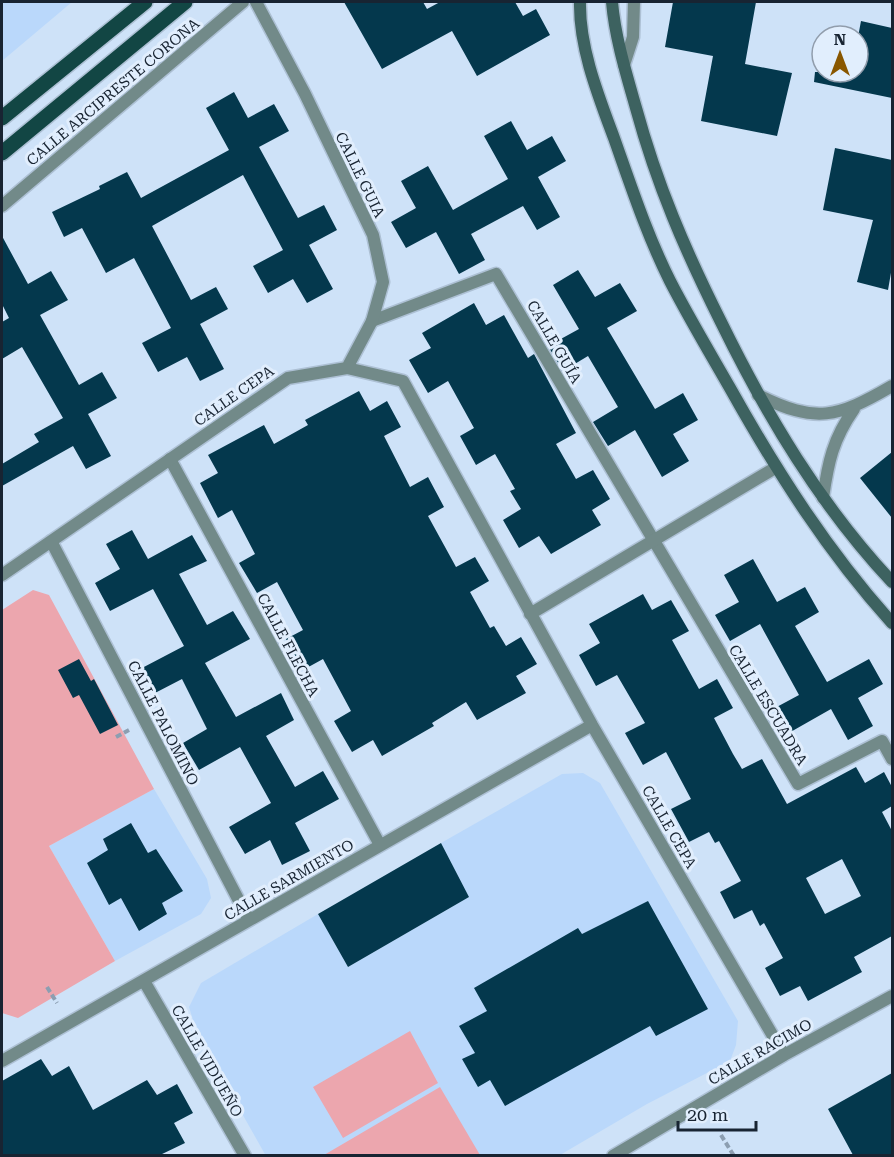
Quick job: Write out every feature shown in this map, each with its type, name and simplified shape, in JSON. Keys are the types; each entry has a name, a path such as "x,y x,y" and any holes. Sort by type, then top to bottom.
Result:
{"main road":[{"path":"2,118 145,2"},
{"path":"2,153 185,2"},
{"path":"580,2 580,14 591,71 642,217 670,281 775,468 861,588 892,623"},
{"path":"612,2 624,65 668,212 758,395 796,460 823,498 892,582"}],"street":[{"name":"CALLE ARCIPRESTE CORONA","path":"2,206 243,2"},
{"name":"CALLE GUIA","path":"256,2 305,94 373,235 383,282 372,321 347,368"},
{"path":"624,65 633,36 633,2"},
{"name":"CALLE GUÍA","path":"372,321 496,274 653,541"},
{"name":"CALLE CEPA","path":"2,575 288,378 347,368 403,381 592,725 784,1055"},
{"path":"758,395 786,409 814,415 854,408 892,386"},
{"path":"823,498 827,466 837,434 854,408"},
{"name":"CALLE FLECHA","path":"171,459 380,845"},
{"path":"530,614 775,468"},
{"name":"CALLE PALOMINO","path":"51,541 249,920"},
{"name":"CALLE ESCUADRA","path":"653,541 798,784 882,741 892,759"},
{"name":"CALLE SARMIENTO","path":"2,1061 592,725"},
{"name":"CALLE VIDUEÑO","path":"144,981 245,1155"},
{"name":"CALLE RACIMO","path":"613,1155 784,1055 892,996"}],"path":[{"path":"116,737 135,727"},
{"path":"47,987 57,1003"},
{"path":"721,1134 734,1155"}],"shaded area":[{"path":"2,2 72,2 2,61"},
{"path":"33,590 49,595 154,789 49,846 115,961 18,1018 2,1013 2,610"},
{"path":"583,773 600,783 738,1021 736,1045 730,1061 647,1104 560,1155 266,1156 198,1036 189,1007 201,983 318,914 348,967 469,897 441,843 562,774"},
{"path":"154,789 207,879 211,898 201,914 115,961 49,846"},
{"path":"410,1031 438,1083 343,1138 313,1087"},
{"path":"440,1087 480,1155 324,1155"}],"building":[{"path":"344,2 423,2 427,9 440,2 515,2 523,16 536,9 550,35 477,76 452,31 382,69"},
{"path":"673,2 756,2 745,64 792,73 777,136 701,121 713,56 665,47"},
{"path":"861,21 892,28 892,98 824,84 870,84 870,24 860,24"},
{"path":"234,92 248,118 274,104 289,131 259,147 298,218 324,205 337,230 309,245 333,289 307,303 293,279 268,293 253,266 283,250 243,175 152,226 191,300 216,287 228,309 200,324 224,369 200,381 187,357 158,372 142,343 171,328 134,258 106,273 82,228 64,237 52,212 100,189 99,186 127,172 141,198 229,150 206,108"},
{"path":"511,121 527,150 552,136 566,161 538,177 560,217 537,230 523,206 471,234 485,260 459,274 436,232 406,248 391,222 416,208 401,181 428,166 453,210 508,179 484,136"},
{"path":"835,148 892,160 892,267 888,290 857,282 873,220 823,210"},
{"path":"2,236 28,284 51,271 68,300 40,315 79,385 102,372 117,398 88,414 111,456 86,469 73,446 2,486 2,464 39,442 34,434 63,418 22,347 2,359 2,322 9,318 2,304"},
{"path":"578,270 595,297 620,283 637,311 607,328 655,409 683,393 698,420 673,434 689,461 662,477 635,430 608,446 593,422 618,407 588,356 563,371 548,346 579,329 553,285"},
{"path":"474,303 486,325 504,315 528,358 534,354 576,433 556,444 576,479 593,470 610,499 592,510 601,525 551,554 539,536 519,548 503,520 521,509 510,491 515,489 495,454 476,465 460,436 474,428 448,381 428,393 409,360 431,348 422,333"},
{"path":"359,391 370,411 387,401 401,427 384,436 410,487 428,477 444,507 428,516 456,567 475,557 489,581 470,592 490,628 494,626 506,646 521,637 537,664 516,676 526,693 477,720 466,702 432,723 434,726 382,756 373,740 352,752 334,721 351,711 323,659 303,670 286,639 303,630 277,582 257,593 239,563 255,554 232,510 218,518 200,483 218,473 208,455 264,425 274,444 308,425 305,420"},
{"path":"892,452 892,518 860,478"},
{"path":"132,530 148,559 192,535 207,561 179,574 207,625 233,611 250,639 205,663 236,717 281,693 294,720 266,736 295,787 323,771 339,799 295,823 310,851 282,865 270,840 245,854 229,827 271,803 240,747 199,770 183,743 207,729 182,679 155,693 142,668 184,646 153,589 110,611 95,583 120,569 106,544"},
{"path":"753,559 777,602 805,587 819,612 795,626 827,682 869,659 883,684 858,698 873,726 848,740 831,709 787,734 773,709 799,695 760,624 730,641 715,615 739,602 724,575"},
{"path":"643,594 652,610 671,600 689,631 672,640 699,689 717,679 733,708 714,718 733,754 742,769 762,759 787,804 856,767 865,783 884,772 892,787 892,806 882,812 892,831 892,936 854,957 862,972 808,1001 800,986 780,996 765,968 783,958 764,923 760,926 752,910 734,919 720,892 741,881 719,841 715,843 709,832 689,842 671,809 691,799 666,752 643,765 625,733 645,723 617,675 596,686 579,655 600,643 589,624","holes":["842,859 861,896 825,914 806,878"]},
{"path":"79,659 91,681 94,679 118,725 100,734 79,695 73,698 58,670"},
{"path":"131,823 148,853 156,849 183,891 162,903 167,914 139,931 121,898 109,905 87,863 108,850 103,839"},
{"path":"441,843 469,897 348,967 318,914"},
{"path":"648,901 708,1009 656,1036 650,1026 505,1106 490,1080 478,1087 462,1059 475,1053 459,1026 487,1011 474,988 578,928 582,934"},
{"path":"41,1059 52,1076 69,1066 93,1110 147,1080 157,1095 177,1084 193,1113 174,1123 185,1143 160,1155 2,1155 2,1081"},
{"path":"892,1073 892,1155 853,1155 828,1109"}]}
